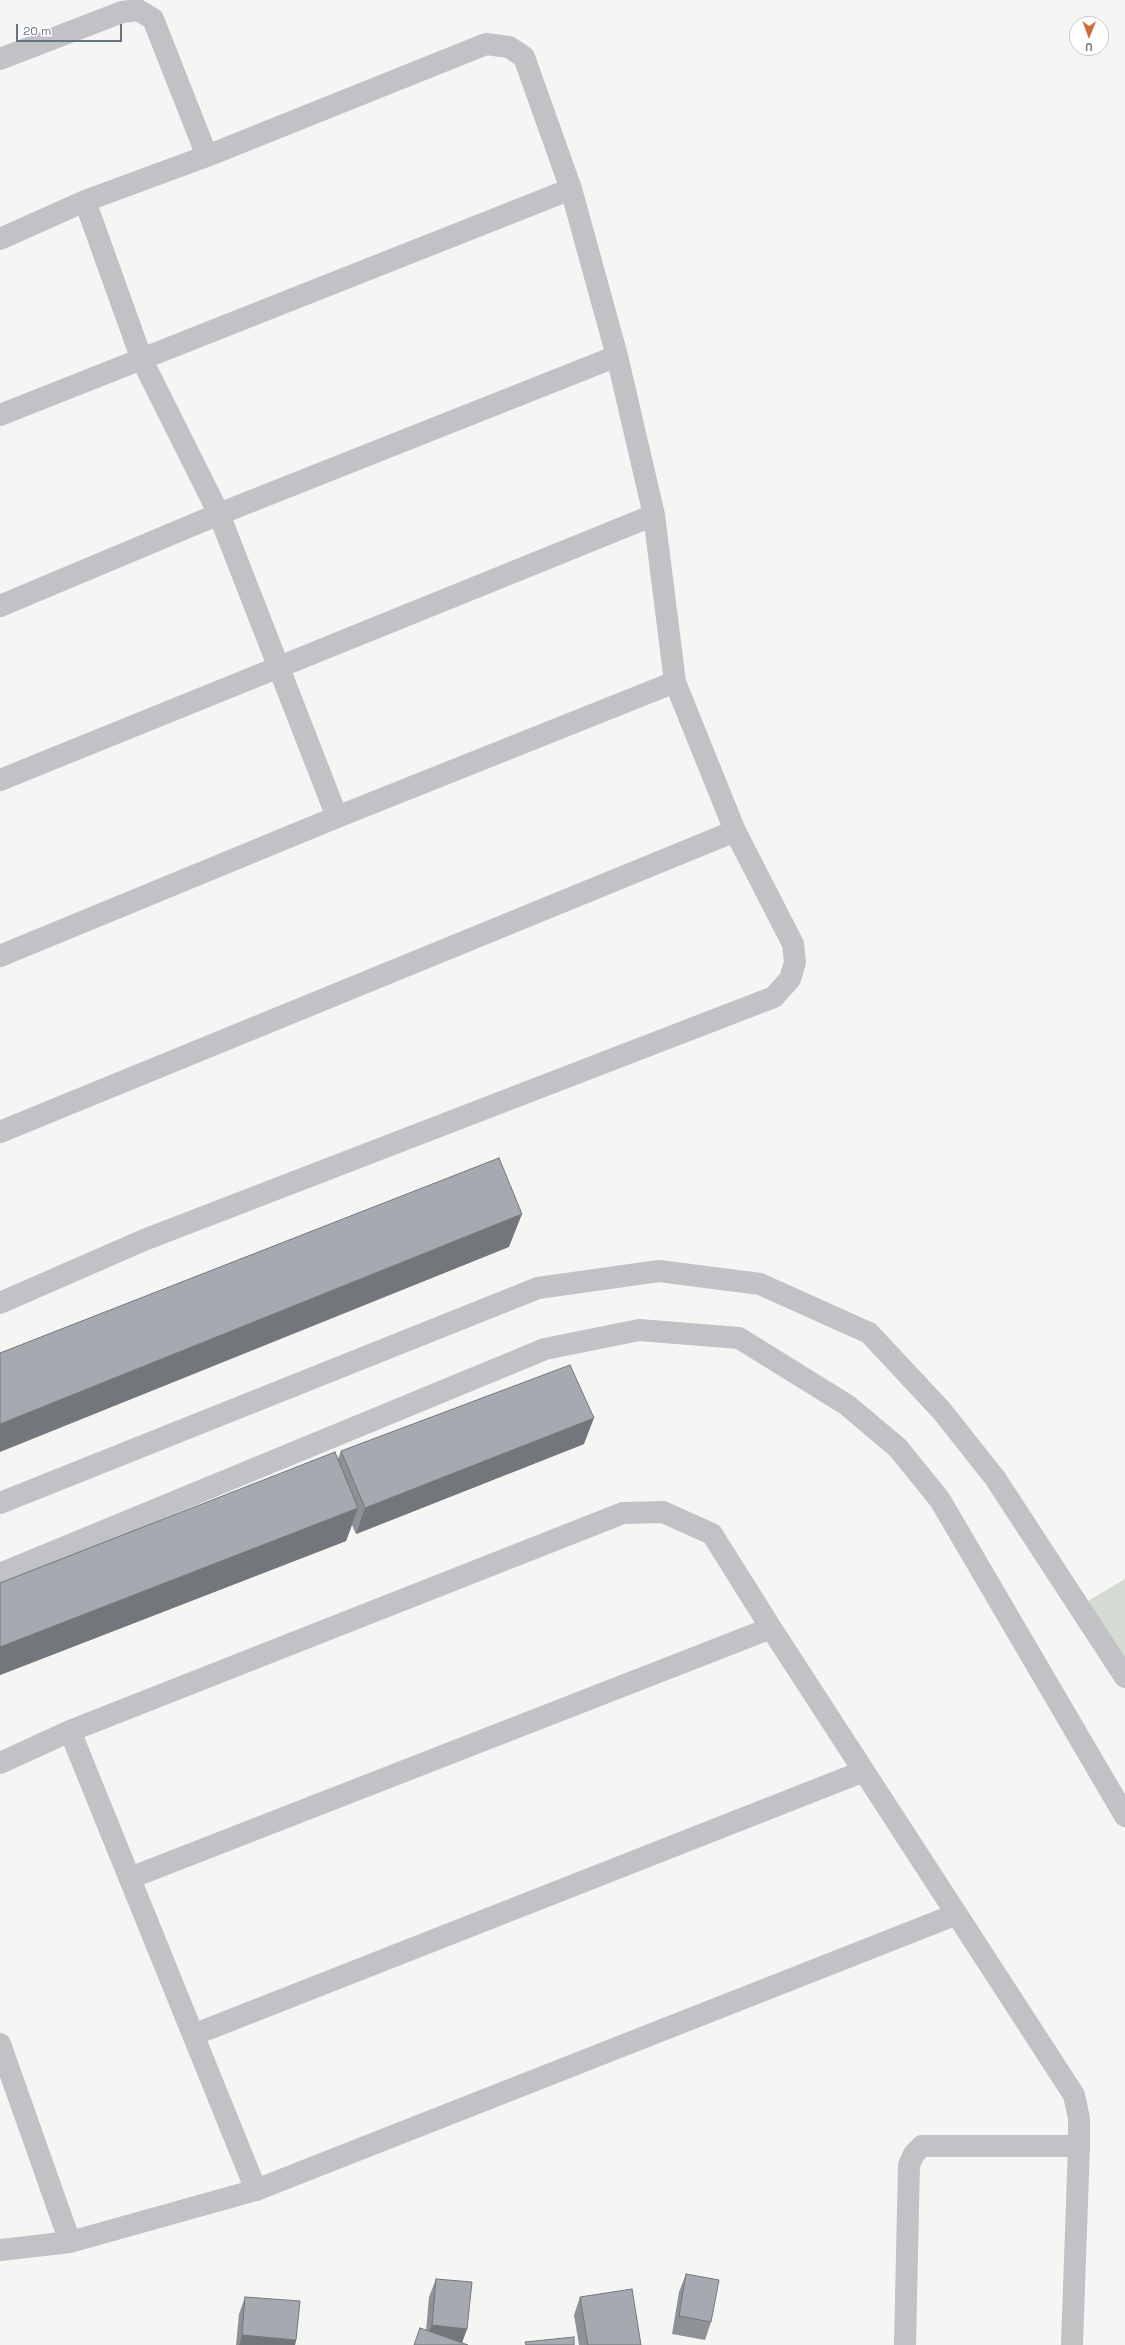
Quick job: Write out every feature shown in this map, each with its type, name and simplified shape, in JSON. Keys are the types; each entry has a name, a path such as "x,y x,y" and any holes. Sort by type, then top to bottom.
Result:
{"street":[{"path":"0,59 122,12 138,10 153,19 207,156"},
{"path":"0,239 85,201 207,156 486,44 509,47 524,57 571,189 617,356 654,515 675,682 735,831 793,944 795,962 790,979 774,997 144,1240 0,1303"},
{"path":"0,416 571,189"},
{"path":"85,201 142,360 219,514 337,817"},
{"path":"0,606 219,514 617,356"},
{"path":"0,780 654,515"},
{"path":"0,956 337,817 675,682"},
{"path":"0,1132 735,831"},
{"path":"0,1502 538,1288 659,1271 760,1284 869,1333 941,1410 995,1478 1125,1677"},
{"path":"0,1574 545,1349 639,1330 739,1338 847,1404 898,1448 907,1459 940,1500 1125,1816"},
{"path":"0,1763 70,1731 623,1513 663,1512 712,1534 771,1628 1074,2095 1079,2118 1079,2146 1072,2345"},
{"path":"130,1878 771,1628"},
{"path":"70,1731 256,2190"},
{"path":"193,2035 864,1771"},
{"path":"0,2250 70,2242 256,2190 957,1914"},
{"path":"0,2044 70,2242"},
{"path":"905,2345 909,2165 914,2154 922,2146 1079,2146"}],"shaded area":[{"path":"1125,1579 1125,1659 1088,1601"}],"building":[{"path":"499,1158 522,1214 0,1424 0,1353"},
{"path":"570,1365 594,1418 365,1508 341,1451"},
{"path":"335,1452 358,1508 0,1647 0,1583"},
{"path":"686,2274 719,2280 711,2322 679,2316"},
{"path":"436,2279 472,2282 467,2329 432,2325"},
{"path":"632,2289 641,2345 588,2345 580,2297"},
{"path":"245,2297 300,2301 296,2340 242,2335"},
{"path":"420,2328 468,2345 414,2345"},
{"path":"574,2337 574,2345 526,2345 525,2342"}]}
